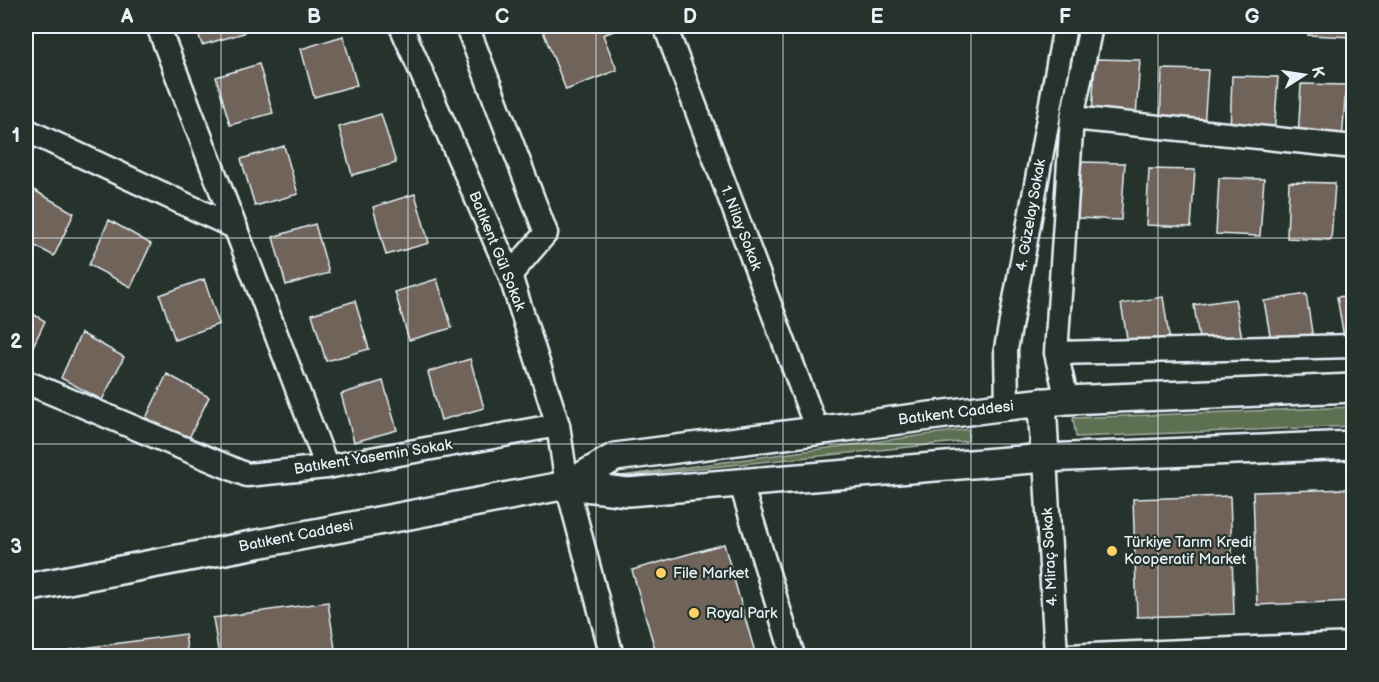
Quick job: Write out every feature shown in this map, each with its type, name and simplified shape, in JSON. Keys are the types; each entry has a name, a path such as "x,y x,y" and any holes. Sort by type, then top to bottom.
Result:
{"street":[{"path":"159,26 327,467"},
{"name":"Batıkent Gül Sokak","path":"401,26 510,274 558,425 567,485 612,657"},
{"path":"467,26 546,233 510,274"},
{"name":"1. Nilay Sokak","path":"665,26 817,430"},
{"name":"4. Güzelay Sokak","path":"1007,406 1006,349 1065,26"},
{"path":"1045,458 1055,401 1056,353 1072,118 1091,26"},
{"path":"1072,118 1353,147"},
{"path":"26,130 236,228"},
{"path":"1056,353 1353,346"},
{"name":"Batıkent Yasemin Sokak","path":"26,382 248,475 327,467 558,425"},
{"name":"Batıkent Caddesi","path":"567,485 615,457 1007,406 1055,401 1353,388"},
{"name":"Batıkent Caddesi","path":"26,588 567,485 628,492 1045,458 1353,445"},
{"name":"4. Miraç Sokak","path":"1045,458 1056,657"},
{"path":"741,484 793,657"},
{"path":"1066,657 1299,651 1353,644"}],"green space":[{"path":"1353,407 1353,426 1076,437 1073,418"},
{"path":"969,429 968,441 613,477"}],"building":[{"path":"196,26 242,26 244,33 202,45"},
{"path":"541,26 614,26 616,30 603,35 617,70 566,90"},
{"path":"1309,26 1353,26 1353,37 1308,35"},
{"path":"343,36 357,85 314,97 301,49"},
{"path":"1095,59 1140,60 1136,117 1092,115"},
{"path":"259,64 273,113 230,125 216,77"},
{"path":"1162,69 1208,70 1204,127 1160,125"},
{"path":"1232,76 1278,77 1274,135 1230,132"},
{"path":"1301,84 1346,85 1342,142 1298,140"},
{"path":"381,114 396,163 352,175 339,127"},
{"path":"284,146 298,194 255,206 241,159"},
{"path":"1080,162 1125,163 1121,220 1077,218"},
{"path":"1149,169 1195,170 1191,227 1146,225"},
{"path":"1219,178 1264,179 1260,236 1216,234"},
{"path":"1289,182 1335,183 1331,240 1287,238"},
{"path":"32,189 74,213 54,256 26,241 26,204"},
{"path":"415,194 429,243 386,255 373,207"},
{"path":"109,220 151,244 131,287 89,265"},
{"path":"315,224 329,273 286,285 273,237"},
{"path":"204,279 219,324 175,340 160,295"},
{"path":"437,279 452,328 409,340 395,292"},
{"path":"1306,294 1313,339 1272,346 1264,301"},
{"path":"1354,295 1354,341 1345,343 1337,297"},
{"path":"1163,297 1170,343 1129,349 1121,304"},
{"path":"1235,299 1242,339 1200,346 1194,305"},
{"path":"355,301 369,349 326,361 312,314"},
{"path":"26,310 45,321 26,361"},
{"path":"81,333 124,357 102,400 61,378"},
{"path":"470,359 484,408 441,420 428,372"},
{"path":"167,374 209,397 188,440 146,418"},
{"path":"383,381 397,430 354,442 341,394"},
{"path":"1350,489 1354,601 1257,605 1253,492"},
{"path":"1230,496 1234,614 1137,617 1133,499"},
{"name":"Royal Park","path":"724,544 756,656 657,656 632,570"},
{"path":"328,602 336,656 219,656 213,618"},
{"path":"185,634 188,656 71,656 70,650"}],"place":[{"name":"Türkiye Tarım Kredi Kooperatif Market","path":"1112,551"},
{"name":"File Market","path":"661,573"},
{"name":"Royal Park","path":"694,613"}]}
